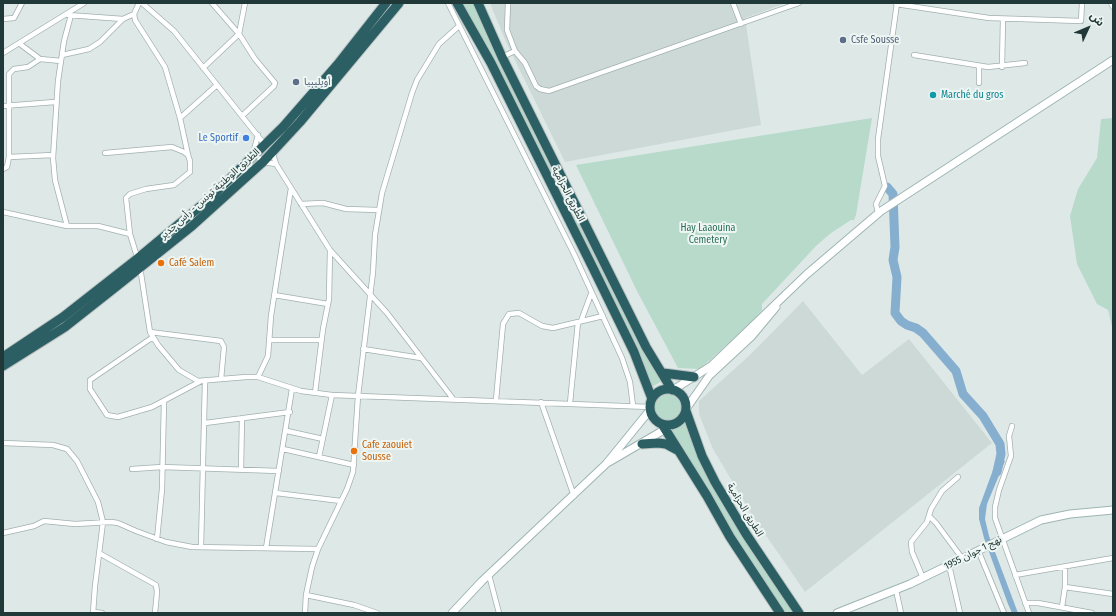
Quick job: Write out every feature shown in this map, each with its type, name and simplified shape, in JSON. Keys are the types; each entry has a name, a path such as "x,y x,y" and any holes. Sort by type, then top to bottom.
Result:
{"highway":[{"name":"الطريق الوطنية تونس - رأس جدير","path":"3,366 65,327 139,264 256,155 338,64 386,3"},
{"name":"الطريق الوطنية تونس - رأس جدير","path":"4,356 63,317 192,226 263,162 300,122 399,3"},
{"name":"الطريق الحزامية","path":"457,3 491,63 634,352 654,419 664,427 730,537 780,613"},
{"name":"الطريق الحزامية","path":"478,3 502,57 646,347 672,390 682,397 702,456 746,534 799,613"},
{"path":"663,373 694,377"},
{"path":"651,405 658,392 672,390"},
{"path":"664,427 674,424 681,419 686,410"},
{"path":"642,444 662,444 680,452"}],"main road":[{"path":"1101,67 1113,55"},
{"path":"672,390 711,366 817,265 879,212 1065,93 1113,60"},
{"path":"686,410 709,376 751,337 770,316 779,302"},
{"path":"452,613 489,575 606,464 651,405"},
{"path":"606,464 642,444 664,427"},
{"name":"نهج 1 جوان 1955","path":"837,613 923,578 1025,526 1055,516 1113,510"}],"street":[{"path":"3,19 14,18 22,3"},
{"path":"3,53 69,15 84,3"},
{"path":"62,55 89,49 100,42 123,19 134,14 139,3"},
{"path":"142,3 174,31 272,152 276,164 330,250 386,313 454,400"},
{"path":"212,3 240,34 255,59 272,78 275,85 242,116"},
{"path":"203,68 240,34 245,3"},
{"path":"448,3 544,192 591,294 603,316 626,369 633,406"},
{"path":"508,3 507,30 516,51 525,63 536,86 540,89 549,91 799,3"},
{"path":"733,3 741,24"},
{"path":"879,212 876,204 885,186 878,156 878,139 897,3 1003,19 1081,21 1082,3"},
{"path":"1110,3 1113,7"},
{"path":"134,14 138,27 165,67 192,166 190,172 174,184 152,187 127,196 126,200 130,234 139,264 151,334 179,370 186,375 203,381"},
{"path":"69,15 123,19"},
{"path":"67,226 55,180 53,155 55,102 69,15"},
{"path":"1002,67 1003,19"},
{"path":"305,613 306,595 318,549 351,479 354,465 358,396 370,296 378,210 394,151 417,80 439,44 459,26"},
{"path":"20,44 40,59 61,61"},
{"path":"502,57 516,51"},
{"path":"914,54 979,66 1002,67 1025,63"},
{"path":"3,169 7,167 9,157 9,74 10,72 31,65 40,59"},
{"path":"979,66 979,84"},
{"path":"180,118 217,85"},
{"path":"3,106 55,102"},
{"path":"258,135 254,150 256,155 263,162 276,164"},
{"path":"105,153 167,147 176,148 188,155"},
{"path":"9,157 53,155"},
{"path":"258,377 266,362 270,340 274,295 291,188"},
{"path":"301,204 323,203 346,209 378,210"},
{"path":"3,212 67,226 98,226 130,234"},
{"path":"315,393 321,340 328,304 330,250"},
{"path":"570,403 580,322 591,294"},
{"path":"274,295 328,304"},
{"path":"496,400 503,324 509,314 519,313 547,328 603,316"},
{"path":"221,379 224,347 221,341 151,334 91,377 89,385 107,414 111,417 118,417 139,411 164,401 203,381 258,377 292,389 332,395 633,406 651,405"},
{"path":"270,340 321,340"},
{"path":"363,349 421,358"},
{"path":"201,547 205,423 203,381"},
{"path":"266,548 287,431 292,389"},
{"path":"319,457 332,395"},
{"path":"157,539 162,489 164,401"},
{"path":"541,402 574,496"},
{"path":"205,423 290,412"},
{"path":"241,470 242,418"},
{"path":"1012,426 1009,439 1011,456 995,507 995,518 1029,613"},
{"path":"287,431 323,439"},
{"path":"3,444 53,445 67,449 77,461 98,502 103,522 94,586 94,612 102,613"},
{"path":"283,449 354,465"},
{"path":"132,469 162,467 279,471"},
{"path":"923,578 910,545 912,539 930,517 931,509 942,491 958,477"},
{"path":"276,493 341,501"},
{"path":"930,517 945,534 962,558"},
{"path":"3,533 34,526 44,521 75,524 103,522 118,523 157,539 175,544 201,547 318,549"},
{"path":"982,548 1004,613"},
{"path":"99,553 156,585 158,592 155,613"},
{"path":"1015,575 1113,558"},
{"path":"949,565 960,613"},
{"path":"1062,608 1065,587 1065,567"},
{"path":"489,575 499,613"},
{"path":"1065,587 1113,594"},
{"path":"896,590 901,613"},
{"path":"306,595 354,605 377,613"},
{"path":"1025,603 1038,603 1092,613"}],"shaded area":[{"path":"490,3 786,3 745,18 761,125 565,162 506,42"},
{"path":"803,301 862,375 909,339 992,443 805,592 752,515 713,449 699,414 699,401 752,353"}],"green space":[{"path":"459,3 475,3 664,380 650,388 649,379 641,355 548,170"},
{"name":"Hay Laaouina Cemetery","path":"872,118 854,220 851,220 831,233 816,246 762,304 762,310 751,322 700,369 678,368 637,291 576,165"},
{"path":"1113,118 1113,331 1108,310 1097,304 1077,264 1070,216 1078,189 1097,158 1101,119"},
{"path":"668,393 678,397 682,407 678,417 668,421 658,417 654,407 658,397"},
{"path":"686,422 696,452 739,531 794,613 782,613 669,432"}],"water":[{"path":"997,459 1005,461 987,504 985,519 989,536 1018,613 1012,613 1008,604 984,538 979,519 979,508"}],"waterway":[{"path":"887,187 893,194 895,247 893,260 897,277 895,313 901,321 923,333 956,371 963,394 983,416 1000,444 1001,454 997,472"}],"place":[{"name":"Csfe Sousse","path":"843,40"},
{"name":"أويليبيا","path":"296,82"},
{"name":"Marché du gros","path":"933,95"},
{"name":"Le Sportif","path":"246,138"},
{"name":"Café Salem","path":"161,263"},
{"name":"Cafe zaouiet Sousse","path":"354,451"}]}
